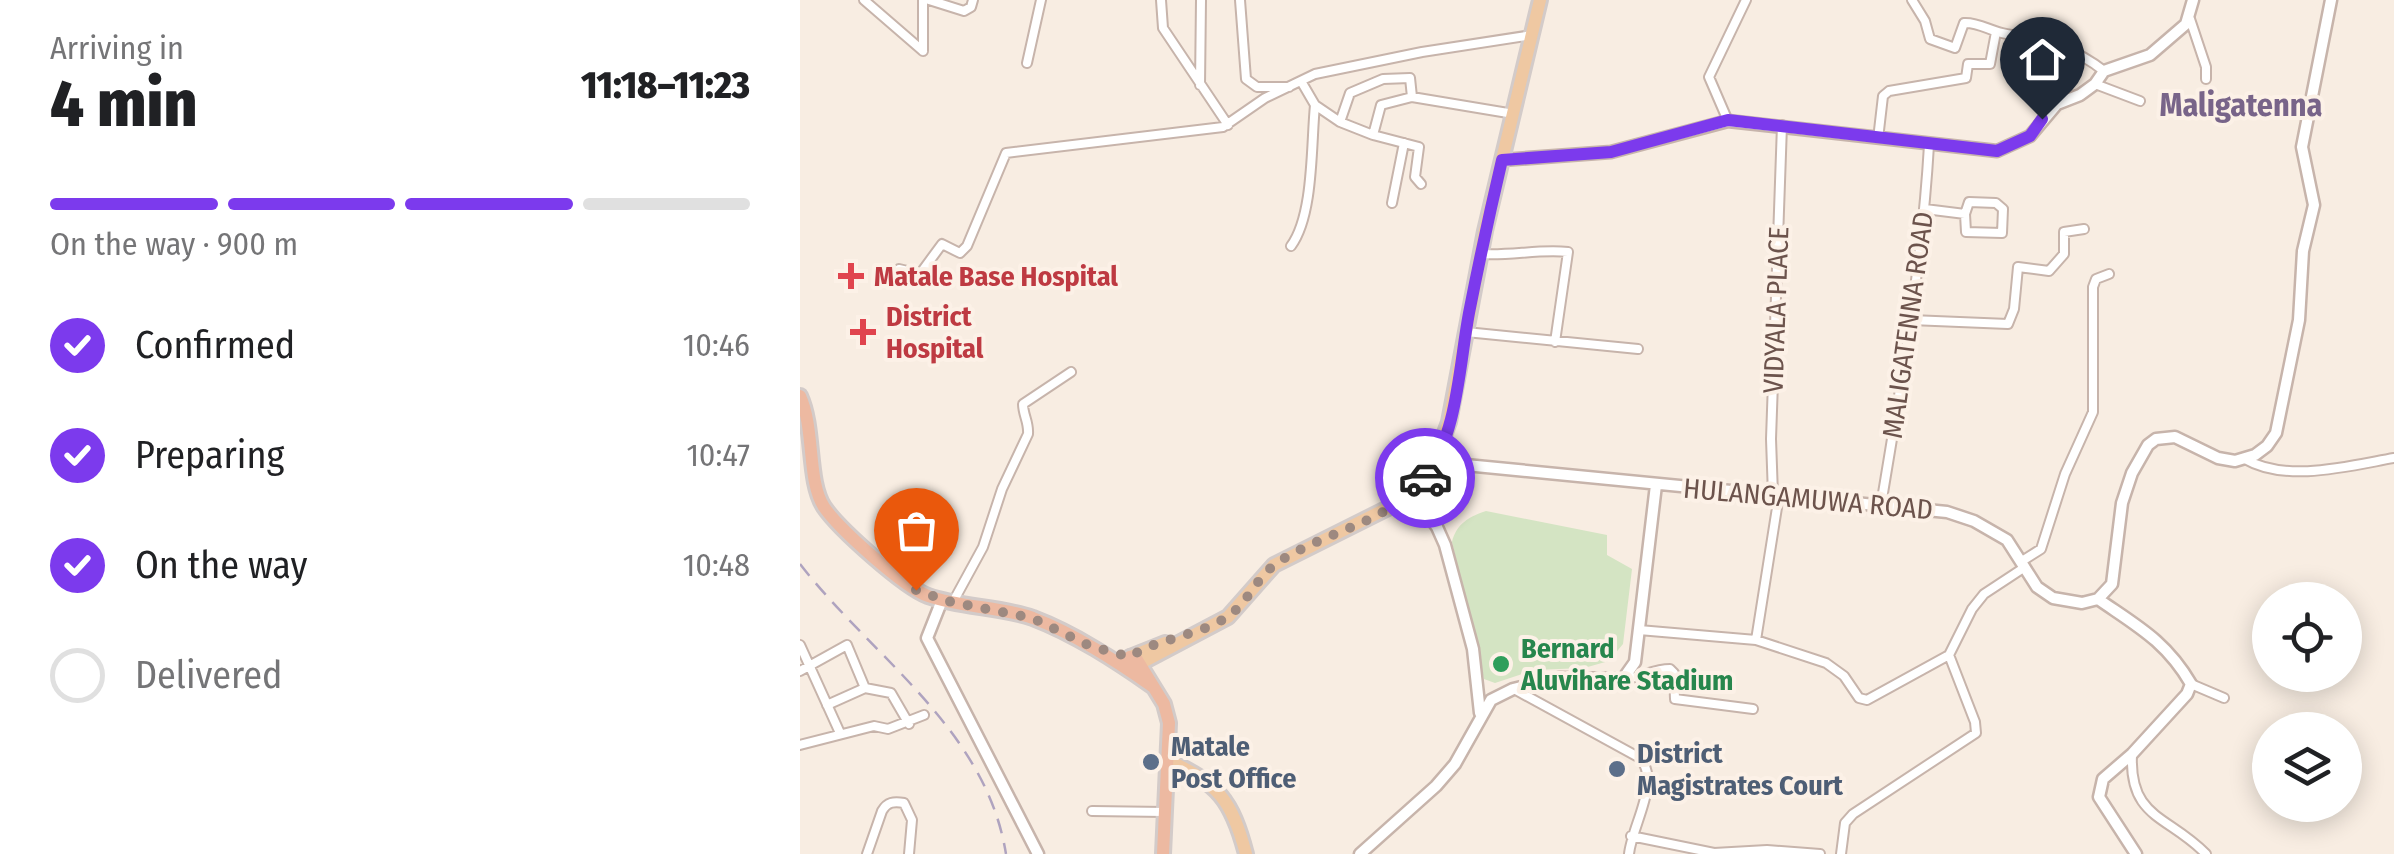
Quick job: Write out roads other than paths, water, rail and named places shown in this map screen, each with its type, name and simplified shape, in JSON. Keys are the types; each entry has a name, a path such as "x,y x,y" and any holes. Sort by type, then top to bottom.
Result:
{"highway":[{"path":"800,396 817,492 826,510 902,581 922,593 948,601 1032,618 1132,663 1152,686 1168,716 1163,854"}],"main road":[{"path":"1132,663 1234,612 1280,561 1374,517 1411,493 1436,462 1449,422 1481,254 1540,0"},
{"path":"1167,760 1194,772 1227,801 1246,854"}],"street":[{"path":"864,0 923,51 926,0 964,11 971,8 973,0"},
{"path":"1026,64 1041,0"},
{"path":"1161,0 1163,28 1228,125"},
{"path":"1200,85 1201,0"},
{"path":"1240,0 1246,79 1256,87 1289,87"},
{"path":"1728,120 1709,77 1746,0"},
{"path":"1912,0 1925,21 1930,39 1948,48 1955,48 1964,23 1972,22 1996,32 2063,45 2104,71"},
{"path":"2193,0 2190,19 2206,67 2206,79"},
{"path":"2098,599 2112,584 2122,503 2132,473 2148,446 2156,439 2176,436 2218,458 2234,461 2267,446 2276,433 2300,320 2303,250 2314,205 2302,147 2331,0"},
{"path":"1502,160 1611,152 1728,120 1997,151 2030,136 2057,104 2080,95 2104,71 2141,61 2190,19"},
{"path":"1878,139 1883,96 1889,90 1966,78 1968,64 1990,64 1996,32"},
{"path":"889,280 899,270 920,274 942,244 960,254 968,246 1006,154 1228,125 1265,98 1315,74 1422,52 1532,36"},
{"path":"1340,122 1350,93 1383,79 1410,78 1412,97"},
{"path":"1301,81 1315,104 1340,122 1419,147 1415,177 1421,184"},
{"path":"2095,84 2140,101"},
{"path":"1372,134 1381,105 1412,97 1514,114"},
{"path":"1290,246 1299,234 1307,195 1315,104"},
{"name":"VIDYALA PLACE","path":"1756,640 1776,495 1772,438 1782,125"},
{"path":"1392,203 1404,143"},
{"name":"MALIGATENNA ROAD","path":"1881,505 1926,209 1929,145"},
{"path":"1972,201 2001,205 2002,233 1966,232 1965,214 1966,203 1972,201"},
{"path":"1926,209 1965,214"},
{"path":"1911,320 2008,324 2014,309 2018,267 2049,271 2064,254 2064,232 2084,230"},
{"path":"1481,254 1502,256 1536,249 1568,252 1555,342"},
{"path":"1639,630 1756,640 1826,663 1844,676 1859,698 1867,700 1948,655 1984,594 2041,549 2065,474 2093,412 2093,287 2096,279 2109,274"},
{"path":"1466,332 1638,349"},
{"path":"1038,854 927,638 983,547 1002,488 1028,434 1023,404 1071,372"},
{"path":"2245,459 2259,468 2294,472 2394,458"},
{"name":"HULANGAMUWA ROAD","path":"1436,462 1947,512 1974,521 2007,540 2037,587 2053,598 2082,603 2098,599 2154,636 2178,662 2191,684"},
{"path":"1623,679 1636,662 1656,485"},
{"path":"1411,493 1445,544 1473,650 1481,720"},
{"path":"800,672 847,645 865,688"},
{"path":"800,646 840,733"},
{"path":"1842,854 1845,823 1853,814 1976,732 1948,655"},
{"path":"1360,854 1436,786 1455,764 1491,700 1513,689 1559,678 1638,678 1654,669 1670,669 1674,673 1675,700 1753,709"},
{"path":"2136,854 2098,797 2102,779 2132,754 2187,694 2191,684 2224,698"},
{"path":"827,706 865,688 891,693 909,724"},
{"path":"1513,689 1640,758 1647,766 1648,783 1629,854"},
{"path":"800,746 874,726 888,729 909,724 924,716"},
{"path":"2132,754 2134,792 2151,812 2206,854"},
{"path":"867,854 882,811 898,801 910,812 909,854"},
{"path":"1092,811 1165,812"},
{"path":"1632,836 1714,852 1820,854"}],"railway":[{"path":"800,564 951,732 976,769 994,809 1006,854"}],"place":[{"name":"Matale Base Hospital","path":"851,276"},
{"name":"District Hospital","path":"863,332"},
{"name":"Bernard Aluvihare Stadium","path":"1501,664"},
{"name":"Matale Post Office","path":"1151,762"},
{"name":"District Magistrates Court","path":"1617,769"}],"district":[{"name":"Maligatenna","path":"2241,105"}]}
